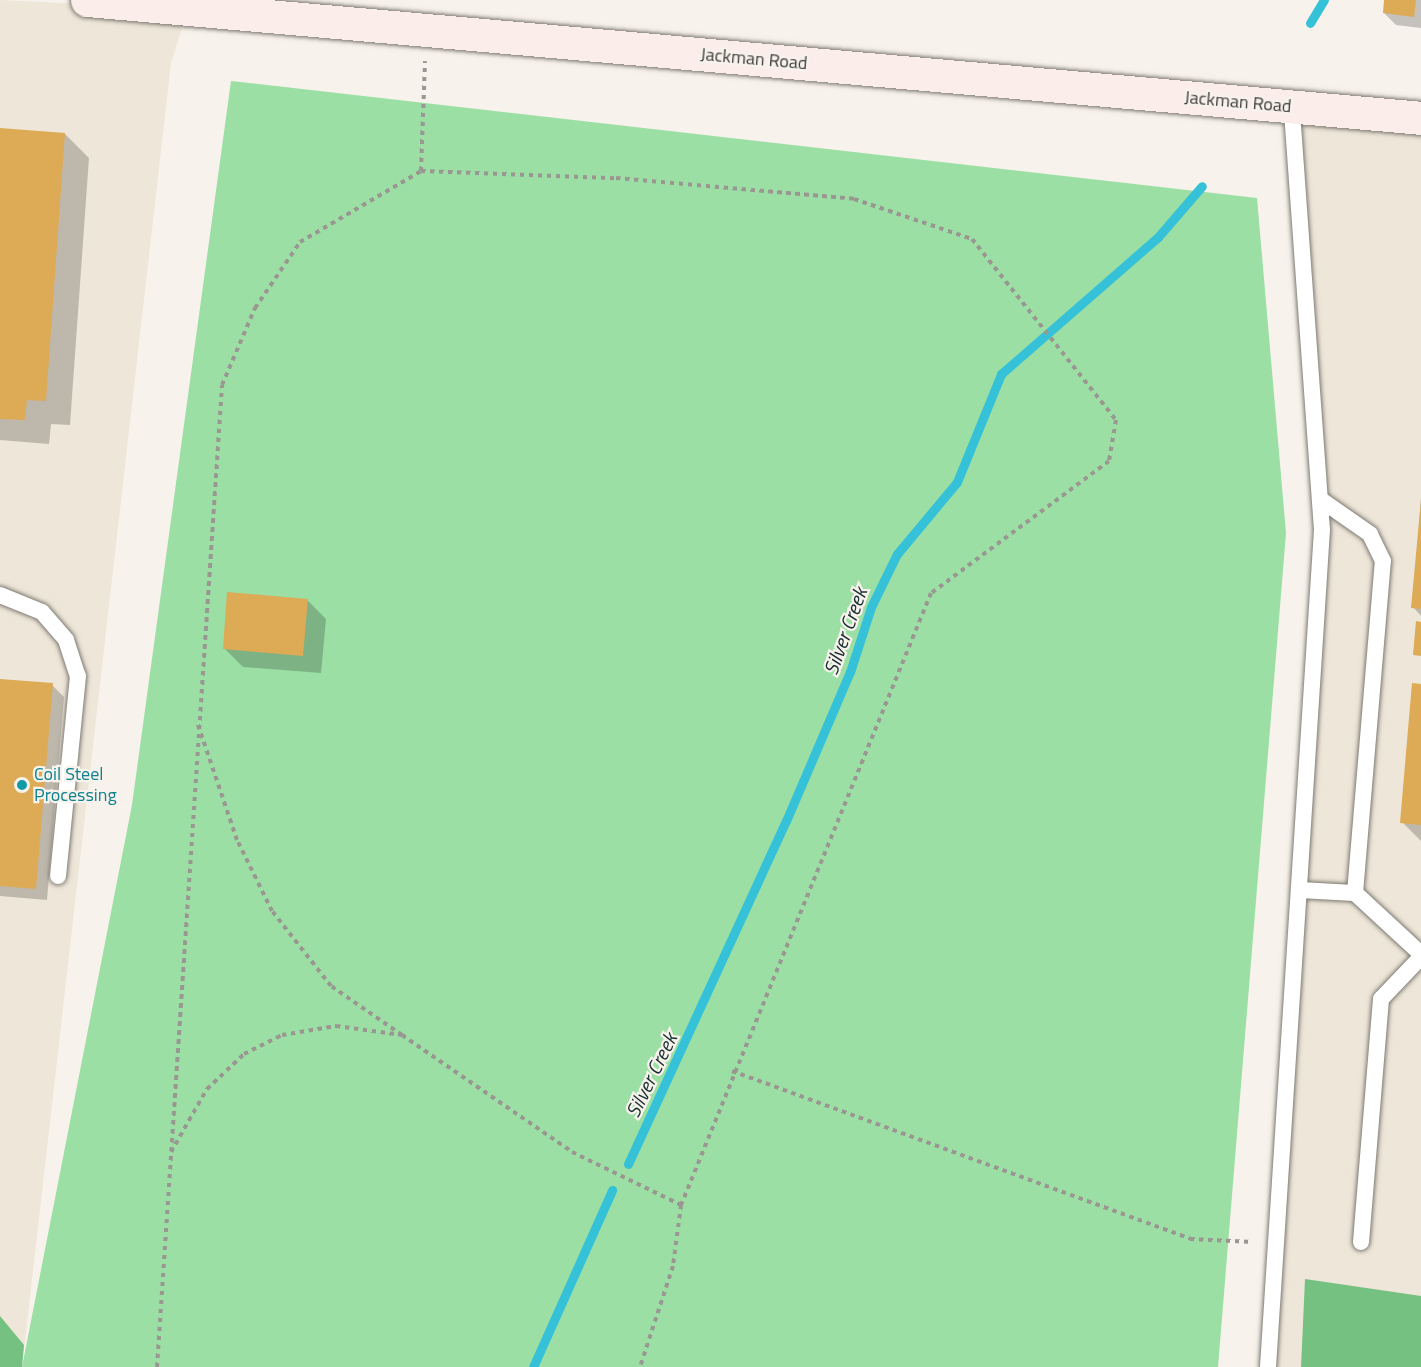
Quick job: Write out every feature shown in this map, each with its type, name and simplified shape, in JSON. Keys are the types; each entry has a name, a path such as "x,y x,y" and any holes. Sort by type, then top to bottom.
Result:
{"main road":[{"name":"Jackman Road","path":"87,0 1421,118"}],"lane":[{"path":"1268,1367 1299,890 1321,500 1292,107"},
{"path":"1321,500 1370,534 1383,561 1362,832 1355,893"},
{"path":"0,595 42,612 66,640 78,676 58,876"},
{"path":"1299,890 1355,893 1421,956 1380,999 1361,1242"}],"path":[{"path":"421,171 426,30"},
{"path":"157,1367 196,720 222,385 255,309 300,242 421,171 616,178 854,199 972,239 1068,353 1116,420 1109,461 931,593 732,1071 681,1205 673,1266 640,1367"},
{"path":"196,720 237,840 272,910 331,986 572,1152 681,1205"},
{"path":"170,1153 207,1089 254,1050 282,1035 336,1026 402,1035"},
{"path":"732,1071 1190,1239 1276,1243"}],"shaded area":[{"path":"0,0 188,9 171,63 22,1367 0,1367"},
{"path":"1292,107 1421,119 1421,1367 1266,1367 1321,500"}],"green space":[{"path":"231,81 1257,198 1286,533 1218,1367 22,1367 132,805"},
{"path":"1305,1279 1421,1296 1421,1367 1301,1367"},
{"path":"0,1316 24,1345 22,1367 0,1367"}],"building":[{"path":"1384,0 1416,0 1414,17 1383,13"},
{"path":"0,128 65,133 46,401 27,400 25,420 0,419"},
{"path":"1421,500 1421,609 1411,608"},
{"path":"227,592 308,599 303,656 223,649"},
{"path":"1416,621 1421,622 1421,656 1413,655"},
{"name":"Coil Steel Processing","path":"0,679 53,683 36,889 0,886"},
{"path":"1412,683 1421,684 1421,825 1400,823"}],"waterway":[{"name":"Silver Creek","path":"1310,23 1324,0"},
{"name":"Silver Creek","path":"628,1164 786,821 850,672 871,607 897,554 957,482 1001,374 1158,237 1202,186"},
{"name":"Silver Creek","path":"533,1367 612,1190"}],"place":[{"name":"Coil Steel Processing","path":"22,785"}]}
